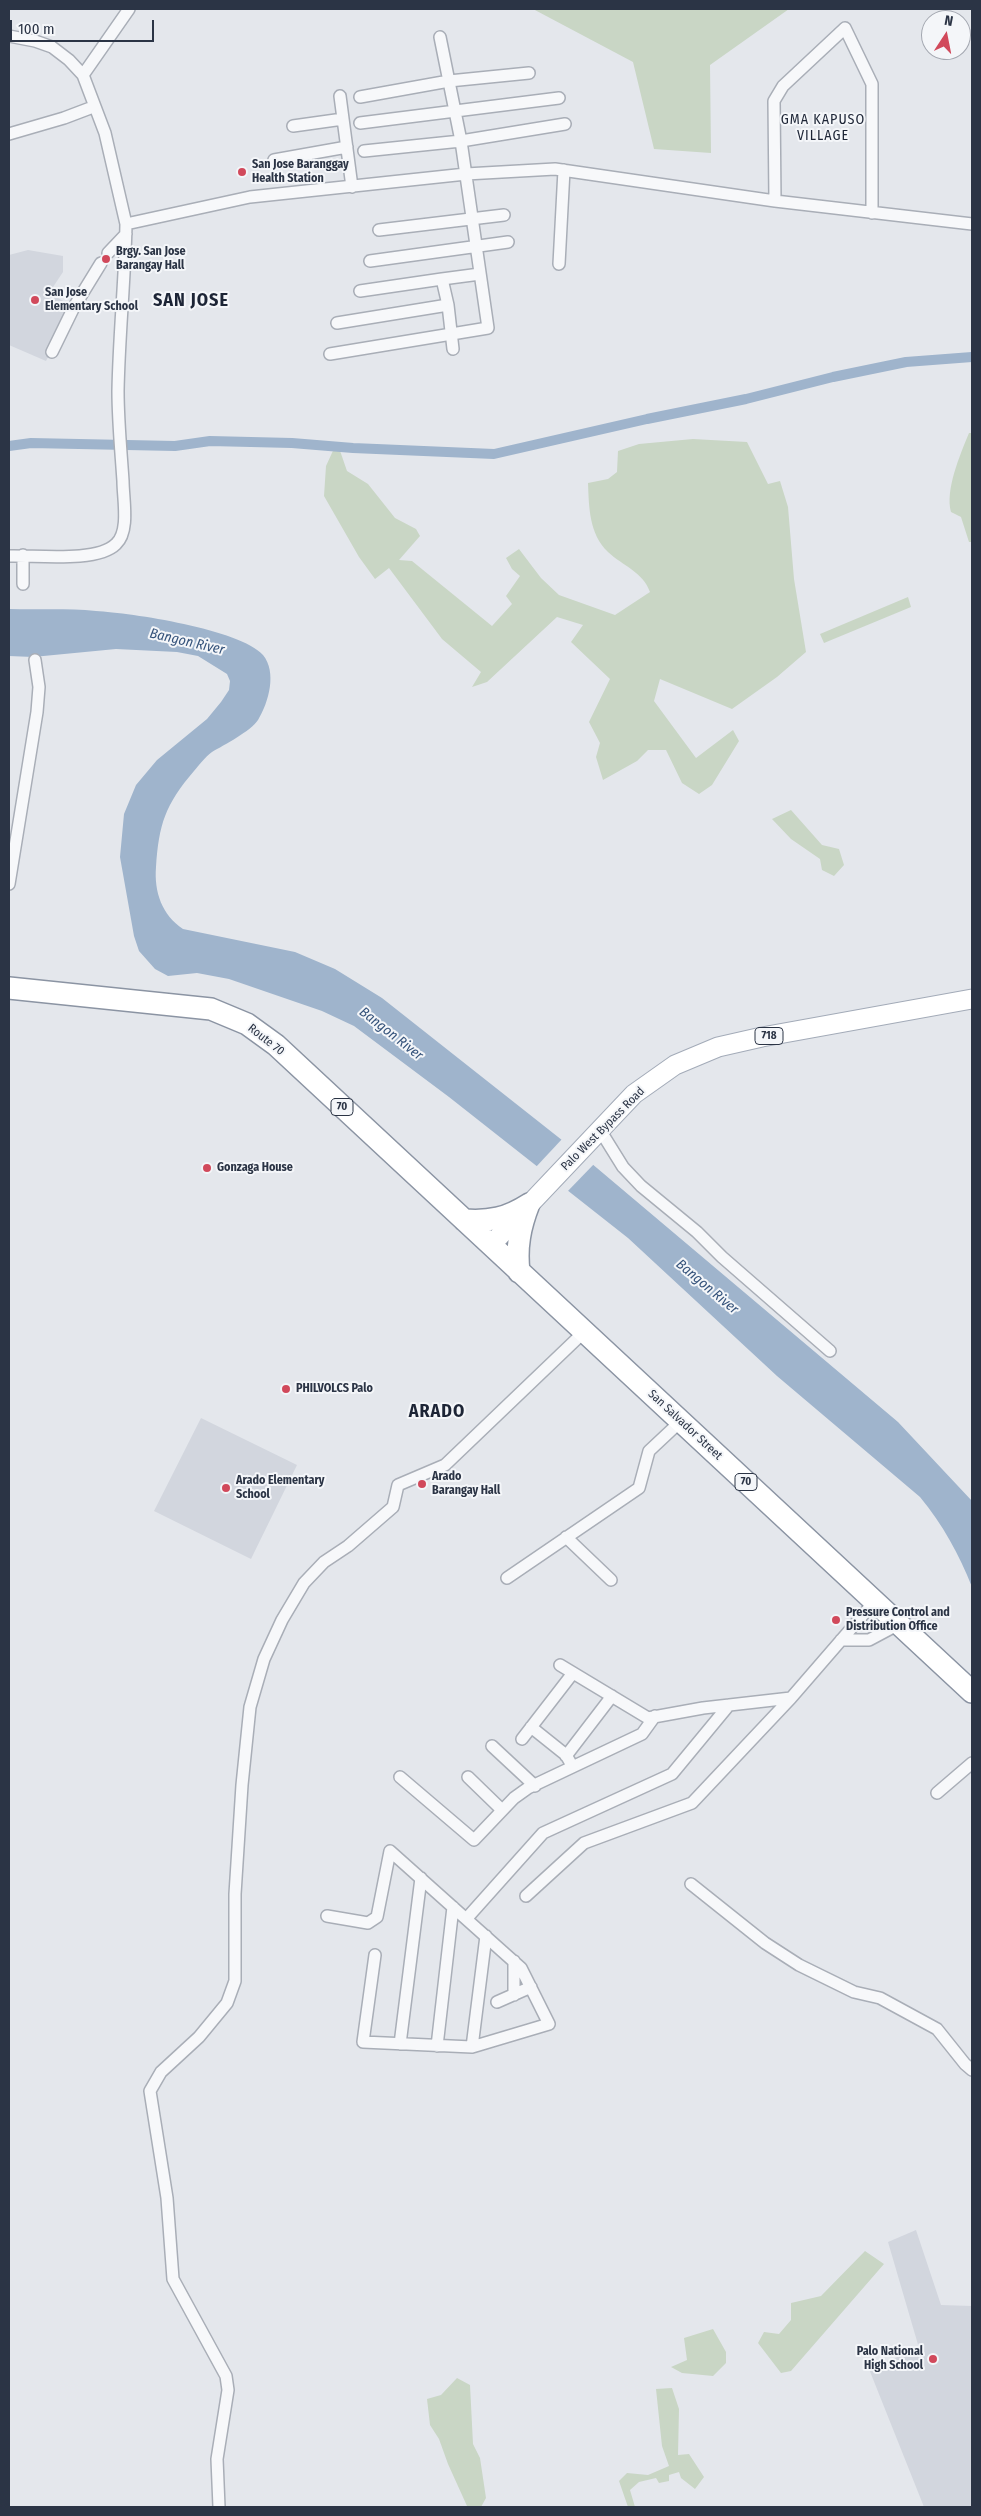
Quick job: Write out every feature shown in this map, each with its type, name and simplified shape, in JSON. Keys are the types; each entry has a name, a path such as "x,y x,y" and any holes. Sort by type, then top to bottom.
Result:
{"highway":[{"name":"Route 70","path":"9,988 211,1009 248,1024 276,1045 464,1220"},
{"path":"464,1220 494,1220 510,1216 534,1198"},
{"path":"519,1272 518,1240 521,1224 534,1198"},
{"name":"San Salvador Street","path":"464,1220 972,1692"}],"main road":[{"name":"Palo West Bypass Road","path":"491,1245 634,1094 675,1065 718,1047 972,999"}],"street":[{"path":"83,75 129,9"},
{"path":"775,201 774,101 783,86 845,28 872,84 872,213"},
{"path":"9,36 35,41 52,47 69,60 83,75 104,133 126,229 118,391 124,523 117,544 102,552 87,554 9,556"},
{"path":"330,354 488,328 461,141 440,37"},
{"path":"360,97 449,81 529,73"},
{"path":"340,96 352,187"},
{"path":"360,123 559,98"},
{"path":"9,134 94,107"},
{"path":"293,126 343,119"},
{"path":"364,151 461,141 565,124"},
{"path":"274,160 347,147"},
{"path":"108,253 126,229 250,197 466,174 564,170 775,201 972,224"},
{"path":"558,264 564,170"},
{"path":"379,230 504,215"},
{"path":"370,261 508,242"},
{"path":"52,352 74,307 101,263"},
{"path":"360,291 480,274"},
{"path":"442,279 448,305 453,349"},
{"path":"337,323 448,305"},
{"path":"23,555 23,584"},
{"path":"9,884 38,705 39,687 36,660"},
{"path":"597,1133 623,1167 641,1186 690,1226 722,1257 830,1351"},
{"path":"219,2507 217,2459 228,2390 226,2376 172,2279 167,2198 150,2092 161,2072 199,2037 228,2003 235,1981 236,1894 242,1785 250,1707 264,1659 282,1620 304,1583 324,1562 348,1546 393,1507 398,1485 445,1465 584,1332"},
{"path":"507,1578 639,1488 649,1451 681,1421"},
{"path":"566,1538 611,1580"},
{"path":"526,1896 584,1843 692,1803 790,1698 875,1601"},
{"path":"841,1640 869,1640 899,1624"},
{"path":"560,1665 648,1718 729,1705 790,1698"},
{"path":"522,1739 573,1673"},
{"path":"566,1756 612,1696"},
{"path":"467,1918 542,1833 672,1774 729,1705"},
{"path":"400,1777 474,1840 514,1798 642,1734 655,1716"},
{"path":"531,1727 566,1756 574,1768"},
{"path":"492,1746 535,1786"},
{"path":"937,1793 972,1763"},
{"path":"468,1777 502,1810"},
{"path":"327,1916 368,1923 377,1917 390,1851 521,1968 549,2024 472,2046 363,2042 375,1955"},
{"path":"400,2044 421,1878"},
{"path":"691,1884 764,1943 799,1965 854,1992 880,1998 937,2029 972,2070"},
{"path":"437,2046 453,1906"},
{"path":"472,2046 486,1936"},
{"path":"514,1961 514,1995"},
{"path":"497,2002 531,1988"}],"shaded area":[{"name":"San Jose Elementary School","path":"28,250 63,256 63,272 49,293 74,307 46,361 9,345 9,255"},
{"name":"Arado Elementary School","path":"201,1418 297,1465 251,1559 154,1511"},
{"name":"Palo National High School","path":"916,2230 941,2305 972,2306 972,2507 924,2507 869,2369 919,2348 888,2242"}],"green space":[{"path":"533,9 789,9 710,65 711,153 654,149 633,62"},
{"path":"969,433 972,433 972,542 969,542 961,517 951,512 950,503 954,472"},
{"path":"693,439 747,442 768,484 780,481 788,507 794,579 806,652 777,677 732,709 660,679 654,701 696,758 733,730 739,741 712,785 699,794 682,783 666,750 648,750 637,761 603,780 596,757 600,743 589,722 610,679 571,642 583,625 557,617 487,682 472,687 481,672 442,639 389,568 375,579 359,557 324,496 326,466 337,442 347,471 368,484 395,518 416,529 420,536 399,560 412,561 492,626 512,604 506,596 520,576 512,569 506,558 519,549 541,578 559,595 615,615 650,592 643,579 608,552 597,537 591,520 588,483 608,479 617,472 618,451 639,444"},
{"path":"908,597 911,607 824,643 820,634"},
{"path":"791,810 822,845 839,849 844,865 834,876 822,870 820,859 791,839 772,819"},
{"path":"865,2251 884,2264 791,2371 781,2373 758,2343 764,2332 779,2334 791,2320 791,2303 821,2296"},
{"path":"713,2329 726,2352 726,2363 713,2376 682,2373 671,2367 687,2360 684,2338"},
{"path":"457,2378 470,2385 473,2444 480,2458 486,2498 481,2507 467,2506 439,2439 430,2425 427,2399 441,2395"},
{"path":"672,2388 679,2409 678,2455 689,2454 704,2477 695,2489 681,2478 679,2472 669,2475 669,2481 659,2483 656,2478 639,2482 630,2490 635,2507 628,2507 619,2481 627,2473 648,2475 669,2466 662,2446 656,2389"}],"water":[{"name":"Bangon River","path":"9,609 85,610 158,619 232,637 251,646 263,655 270,670 270,687 258,720 244,733 212,752 205,759 176,794 165,816 157,852 156,885 161,902 170,917 183,929 295,952 335,969 382,998 591,1163 898,1422 972,1501 972,1587 950,1540 920,1497 777,1376 628,1238 449,1097 354,1026 322,1011 229,979 197,973 168,976 155,969 139,951 134,936 120,857 124,814 136,785 157,760 207,719 229,690 230,681 227,674 198,656 177,652 116,649 33,657 9,656"}],"pier":[{"path":"563,1138 595,1163 566,1193 535,1168"}],"waterway":[{"path":"9,446 31,443 175,446 210,441 292,443 353,448 494,454 906,362 972,357"}],"place":[{"name":"San Jose Baranggay Health Station","path":"242,172"},
{"name":"Brgy. San Jose Barangay Hall","path":"106,259"},
{"name":"San Jose Elementary School","path":"35,300"},
{"name":"Gonzaga House","path":"207,1168"},
{"name":"PHILVOLCS Palo","path":"286,1389"},
{"name":"Arado Barangay Hall","path":"422,1484"},
{"name":"Arado Elementary School","path":"226,1488"},
{"name":"Pressure Control and Distribution Office","path":"836,1620"},
{"name":"Palo National High School","path":"933,2359"}],"district":[{"name":"GMA KAPUSO VILLAGE","path":"823,128"},
{"name":"SAN JOSE","path":"191,301"},
{"name":"ARADO","path":"437,1412"}]}
